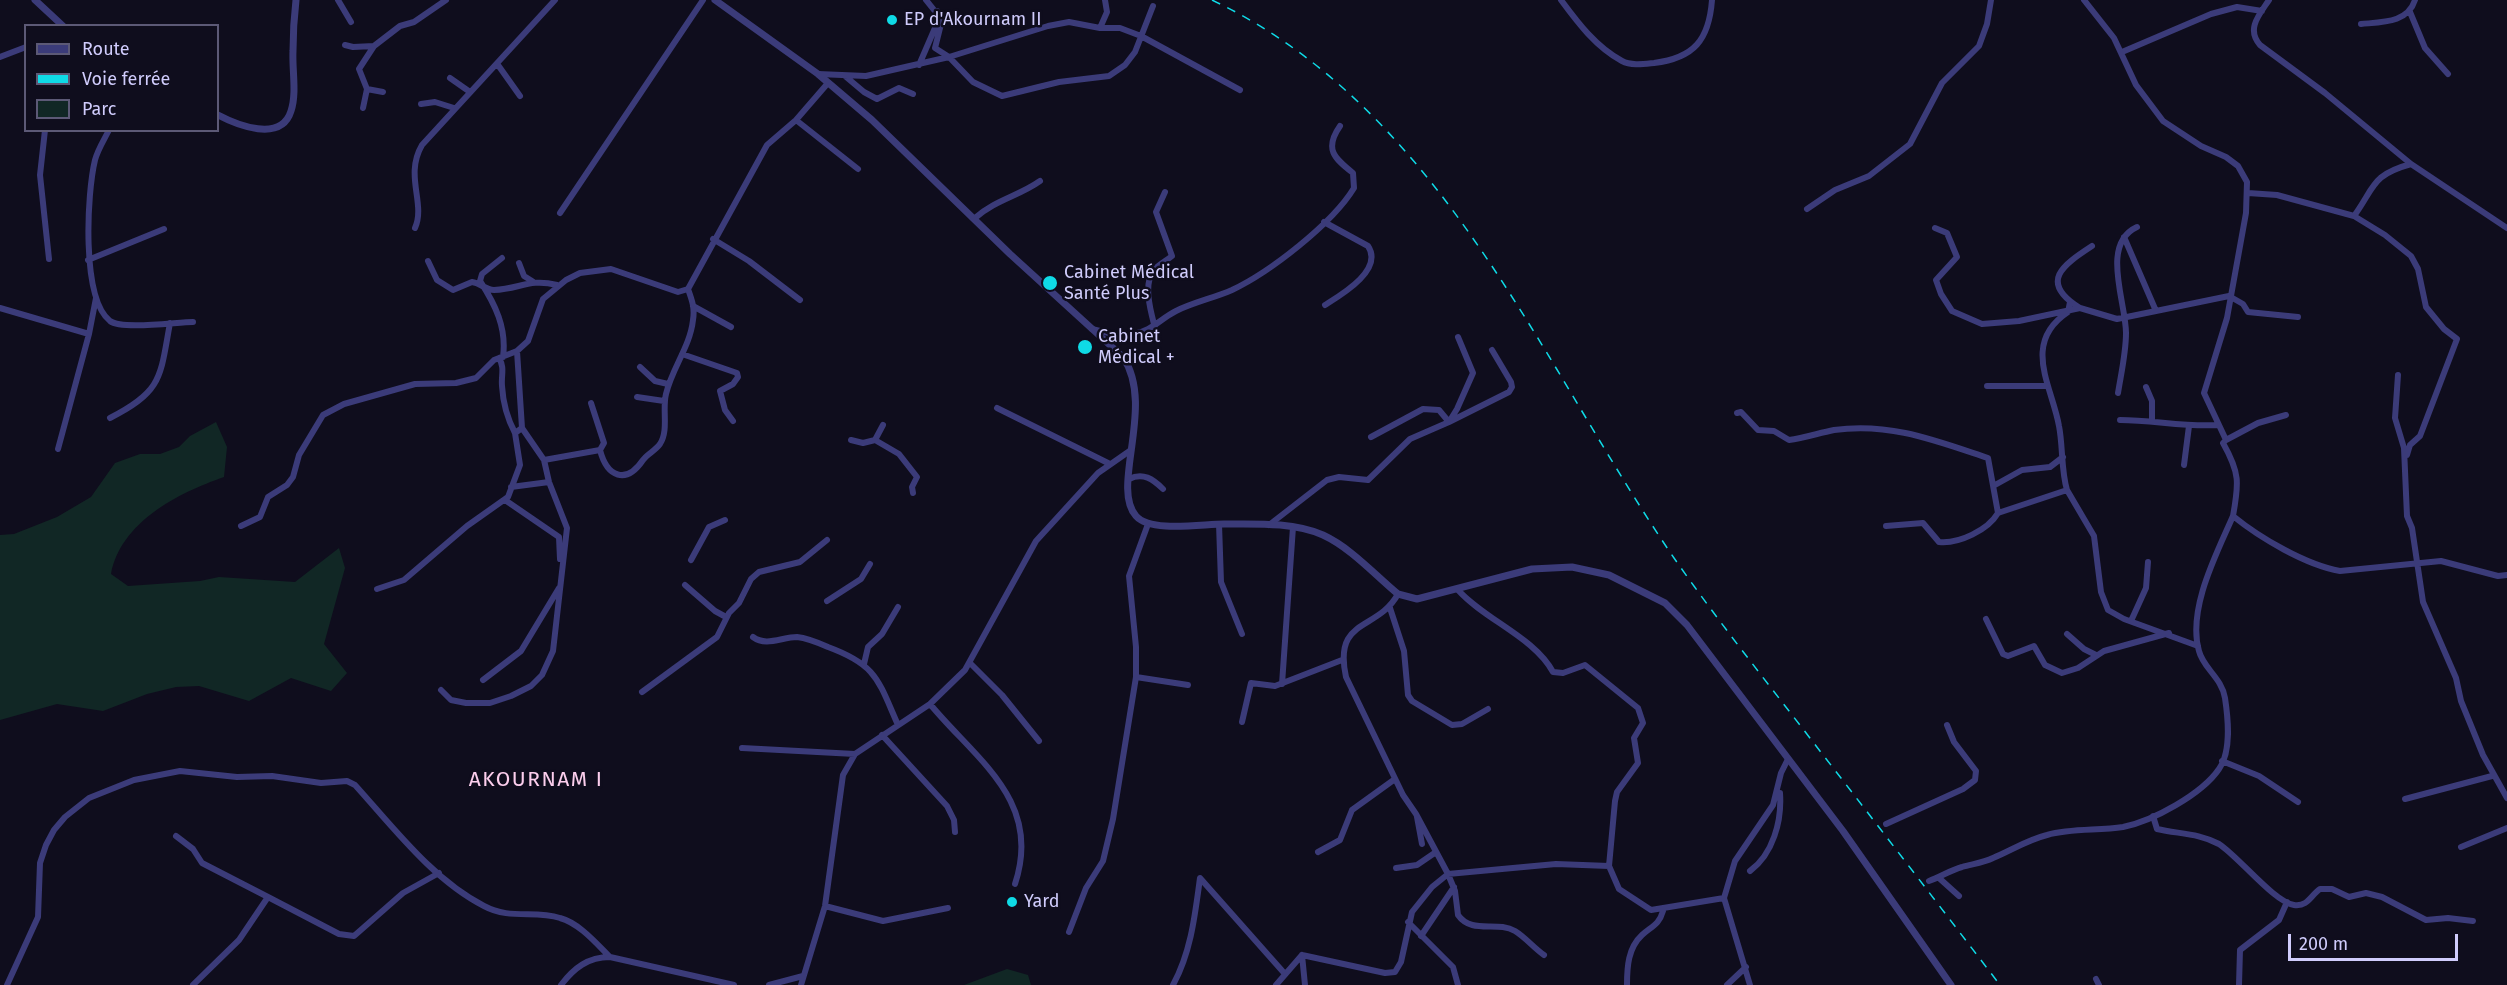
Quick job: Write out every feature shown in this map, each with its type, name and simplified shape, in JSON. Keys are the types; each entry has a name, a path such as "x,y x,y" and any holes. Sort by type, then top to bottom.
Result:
{"street":[{"path":"35,0 60,24"},
{"path":"219,115 261,129 278,127 288,118 293,92 292,49 296,0"},
{"path":"338,0 351,22"},
{"path":"363,108 367,89 359,69 374,46 400,26 414,22 446,0"},
{"path":"415,228 418,217 414,178 416,154 454,108 498,65 555,0"},
{"path":"560,213 703,0"},
{"path":"926,0 942,20 935,48 949,57 961,71 982,88 1002,96 1059,82 1109,76 1130,59 1153,6"},
{"path":"1100,28 1107,12 1105,0"},
{"path":"1561,0 1573,19 1593,39 1623,62 1633,64 1668,61 1685,55 1704,36 1712,0"},
{"path":"1807,209 1834,190 1869,176 1910,144 1942,82 1979,46 1987,24 1991,0"},
{"path":"2084,0 2122,52 2136,85 2163,121 2201,146 2226,157 2238,166 2247,182 2248,193 2227,318 2204,393 2226,440"},
{"path":"2269,0 2253,28 2253,34 2260,45 2325,93 2410,164 2507,228"},
{"path":"2415,0 2410,12 2425,48 2448,74"},
{"path":"718,1 818,74 872,120 1123,357 1131,372 1137,409 1129,479 1133,511 1148,524 1268,525 1308,530 1334,542 1398,594 1417,600 1532,568 1572,567 1609,575 1648,592 1681,617 1868,864 1951,985"},
{"path":"2122,52 2211,14 2238,7 2262,11"},
{"path":"919,65 935,28 937,11"},
{"path":"2361,24 2386,21 2410,12"},
{"path":"818,74 866,76 919,65 1054,24 1069,22 1100,28 1120,28 1141,36 1240,90"},
{"path":"345,45 374,46"},
{"path":"0,57 24,47"},
{"path":"498,65 520,96"},
{"path":"845,76 858,88 878,99 899,88 913,94"},
{"path":"450,78 470,92"},
{"path":"591,402 604,442 600,450 609,471 617,475 632,472 660,444 664,436 664,401 668,384 693,322 693,306 688,289 713,239 767,145 796,120 828,83"},
{"path":"367,89 383,92"},
{"path":"421,104 435,102 454,108"},
{"path":"796,120 858,169"},
{"path":"1092,329 1120,335 1155,328 1176,311 1233,290 1293,250 1324,222 1352,191 1355,180 1353,173 1337,160 1331,145 1331,139 1340,126"},
{"path":"45,132 40,175 49,260"},
{"path":"108,132 95,160 88,261 96,297 109,320 115,323 193,322"},
{"path":"2354,216 2371,186 2391,171 2410,164"},
{"path":"975,218 992,204 1022,192 1040,181"},
{"path":"1155,328 1150,308 1150,276 1172,254 1157,217 1157,207 1165,192"},
{"path":"2248,193 2277,195 2354,216 2385,235 2411,256 2418,269 2426,307 2444,329 2457,339 2420,436 2409,448 2404,473"},
{"path":"1324,222 1368,246 1371,254 1364,276 1354,286 1325,305"},
{"path":"2118,393 2126,340 2124,303 2116,269 2118,251 2124,237 2137,227"},
{"path":"1935,228 1947,233 1957,257 1936,280 1941,294 1952,311 1982,324 2019,321 2080,308"},
{"path":"88,261 164,229"},
{"path":"2124,237 2156,310"},
{"path":"713,239 749,261 800,300"},
{"path":"2092,246 2061,270 2060,287 2070,302 2109,318 2124,318 2229,296 2243,304 2248,312 2298,317"},
{"path":"377,589 404,580 467,526 510,494 520,465 520,449 515,433 506,418 501,385 503,367 501,357 505,341 503,325 487,288 480,281 482,274 502,258"},
{"path":"428,261 437,280 453,290 472,282 487,288 511,288 532,281"},
{"path":"519,263 524,276 532,281 557,285"},
{"path":"241,526 260,517 268,497 287,485 293,477 299,455 319,420 329,411 354,400 415,384 456,383 471,380 501,357 517,351 528,341 543,299 557,285 580,273 611,269 678,292 688,289"},
{"path":"58,449 89,333 96,297"},
{"path":"2070,302 2069,309 2049,333 2042,359 2046,386 2059,423 2067,490 2094,536 2105,605 2113,613 2131,621 2169,633 2198,646"},
{"path":"693,306 730,327"},
{"path":"0,308 89,333"},
{"path":"110,418 149,394 157,382 170,323"},
{"path":"1449,422 1473,373 1458,337"},
{"path":"1268,525 1328,480 1339,477 1368,480 1410,439 1509,392 1512,387 1492,350"},
{"path":"441,690 452,700 490,703 511,696 531,686 542,675 553,651 568,536 566,519 549,482 544,460 522,428 517,351"},
{"path":"682,354 737,373 734,384 720,391 725,410 733,421"},
{"path":"640,368 659,384 668,384"},
{"path":"2398,375 2395,418 2404,448 2408,516 2412,528 2423,602 2434,622 2492,776 2507,798"},
{"path":"1987,386 2046,386"},
{"path":"2146,387 2152,401 2152,420"},
{"path":"637,397 664,401"},
{"path":"997,408 1110,464"},
{"path":"1371,437 1423,409 1439,410 1449,422"},
{"path":"1737,413 1741,412 1758,430 1774,431 1789,440 1833,430 1879,428 1905,431 1988,458 1995,485 1994,502 1998,513"},
{"path":"1929,881 1993,858 2024,842 2041,837 2080,829 2124,827 2179,804 2214,774 2222,761 2227,740 2225,696 2221,685 2203,660 2198,646 2199,609 2205,583 2233,516 2239,483 2235,464 2223,443 2258,423 2286,415"},
{"path":"2120,420 2152,420 2189,426 2217,425"},
{"path":"875,440 883,425"},
{"path":"2184,465 2189,426"},
{"path":"515,433 522,428"},
{"path":"851,440 863,443 875,440 899,454 916,477 913,494"},
{"path":"544,460 600,450"},
{"path":"801,985 825,906 843,775 855,754 930,704 956,681 970,663 1028,552 1067,504 1110,464 1131,450"},
{"path":"1995,485 2022,470 2050,467 2063,457"},
{"path":"1129,479 1142,476 1152,479 1163,489"},
{"path":"511,487 549,482"},
{"path":"1886,526 1923,523 1939,542 1947,542 1964,538 1990,523 1998,513 2067,490"},
{"path":"504,500 559,537 568,536"},
{"path":"2233,516 2296,555 2340,571 2448,562 2489,574 2507,575"},
{"path":"691,560 709,527 725,520"},
{"path":"1069,932 1086,888 1103,861 1113,819 1136,677 1136,647 1129,576 1148,524"},
{"path":"1219,524 1221,582 1242,634"},
{"path":"1282,684 1293,527"},
{"path":"483,680 521,651 561,581 559,537"},
{"path":"642,692 717,638 726,617 739,603 751,579 759,572 800,562 827,540"},
{"path":"2131,621 2145,588 2148,562"},
{"path":"827,602 861,579 870,564"},
{"path":"685,585 717,613 726,617"},
{"path":"1458,590 1483,614 1535,649 1553,672 1563,673 1585,665 1638,708 1643,723 1634,741 1638,764 1617,792 1609,866 1613,881 1624,894 1646,909 1663,911 1724,898"},
{"path":"1398,594 1390,608 1363,623 1350,636 1345,644 1342,660 1346,677 1395,779 1454,886 1458,915 1462,920 1480,927 1507,928 1515,931 1544,955"},
{"path":"864,664 868,647 882,634 898,607"},
{"path":"1390,608 1404,651 1408,695 1412,701 1452,725 1462,724 1488,709"},
{"path":"1986,619 1999,650 2008,656 2034,646 2045,664 2062,673 2078,668 2096,655 2169,633"},
{"path":"2067,634 2084,649 2096,655"},
{"path":"753,637 765,641 802,638 839,651 864,664 878,679 898,725"},
{"path":"1242,722 1251,683 1275,686 1342,660"},
{"path":"970,663 1002,695 1039,741"},
{"path":"1136,677 1188,685"},
{"path":"930,704 984,760 1013,808 1024,852 1016,884"},
{"path":"1886,824 1963,789 1975,780 1976,771 1954,742 1947,725"},
{"path":"882,735 947,806 954,820 955,831"},
{"path":"742,748 855,754"},
{"path":"1750,985 1724,898 1735,861 1764,822 1776,799 1781,773 1788,759"},
{"path":"2222,761 2259,776 2298,802"},
{"path":"7,985 38,917 40,863 54,830 89,798 134,780 180,771 237,777 272,776 310,782 347,781 355,785 439,873 462,892 496,911 511,915 545,915 569,922 610,957"},
{"path":"2405,800 2492,776"},
{"path":"1318,852 1340,840 1352,810 1395,779"},
{"path":"1750,871 1761,863 1773,839 1780,802 1779,783"},
{"path":"1416,814 1422,844"},
{"path":"2153,816 2157,829 2203,836 2220,845 2287,902 2303,905 2320,889 2332,889 2349,897 2366,893 2382,897 2426,920 2448,918 2473,921"},
{"path":"2461,847 2507,828"},
{"path":"176,836 193,849 202,863 339,934 354,936 404,893 439,873"},
{"path":"1396,867 1417,865 1436,852"},
{"path":"1302,955 1385,974 1395,972 1401,962 1408,922 1422,898 1448,874 1556,864 1609,866"},
{"path":"1173,985 1181,970 1193,933 1200,878 1286,974"},
{"path":"1939,878 1959,896"},
{"path":"1421,936 1454,886"},
{"path":"193,985 239,940 268,897"},
{"path":"2239,985 2240,950 2279,920 2287,902"},
{"path":"825,906 883,921 948,908"},
{"path":"1627,985 1628,961 1634,947 1639,938 1655,927 1663,911"},
{"path":"1408,922 1453,967 1458,985"},
{"path":"1276,985 1302,955"},
{"path":"1302,955 1305,985"},
{"path":"561,985 578,966 591,959 610,957 734,985"},
{"path":"1727,985 1746,967"},
{"path":"769,985 803,976"}],"green space":[{"path":"216,422 227,447 224,477 188,492 154,512 126,539 111,574 128,586 200,581 219,577 295,582 339,548 345,568 324,644 347,673 331,691 291,678 249,701 199,686 176,687 147,694 103,711 57,704 0,720 0,535 14,534 57,517 91,497 115,463 140,454 160,454 179,447 190,436"},
{"path":"1007,969 1028,975 1031,985 964,985"}],"railway":[{"path":"1212,0 1292,47 1362,105 1423,173 1478,246 1529,324 1674,558 1742,651 2000,985"}],"place":[{"name":"EP d'Akournam II","path":"892,20"},
{"name":"Cabinet Médical Santé Plus","path":"1050,283"},
{"name":"Cabinet Médical +","path":"1085,347"},
{"name":"Yard","path":"1012,902"}],"district":[{"name":"AKOURNAM I","path":"536,780"}]}
